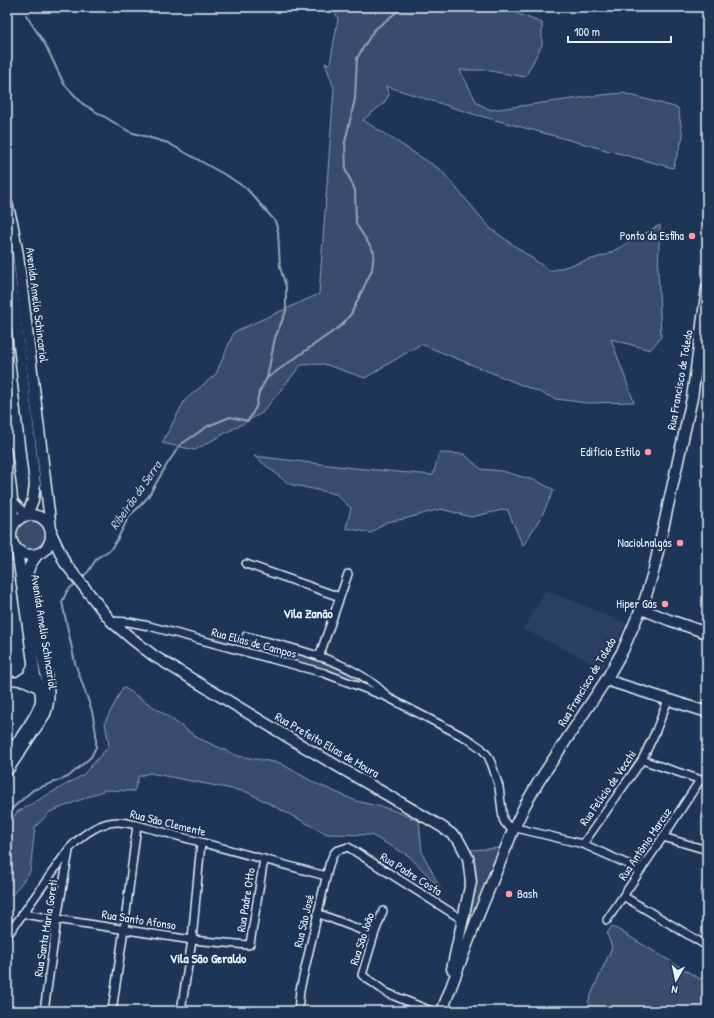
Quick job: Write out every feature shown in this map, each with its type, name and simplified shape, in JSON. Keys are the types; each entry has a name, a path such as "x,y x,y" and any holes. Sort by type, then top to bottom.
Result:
{"main road":[{"name":"Avenida Amelio Schincariol","path":"7,204 18,255 52,532 49,545 30,564 27,575 39,663 36,676 40,688 41,699 38,711 7,757"},
{"name":"Avenida Amelio Schincariol","path":"7,253 16,311 35,484 33,500 26,515"},
{"name":"Rua Francisco de Toledo","path":"446,1000 476,921 525,805 539,781 606,680 623,650 642,609 654,569 692,398 707,288"},
{"path":"10,526 26,515 33,514 49,523 52,532"},
{"name":"Avenida Amelio Schincariol","path":"7,771 43,718 48,707 49,693 39,663 13,546 10,526"},
{"name":"Rua Prefeito Elias de Moura","path":"52,532 64,561 111,621 154,656 301,745 442,827 458,839 468,858 471,882 446,1000"},
{"path":"13,546 27,555 40,553 54,556 64,561"},
{"path":"642,609 707,633"},
{"path":"606,680 707,712"},
{"path":"21,681 40,688"},
{"path":"442,1011 446,1000"}],"street":[{"path":"7,450 14,519 10,526"},
{"path":"13,500 26,515"},
{"path":"246,564 340,597"},
{"path":"319,657 348,574"},
{"name":"Rua Elias de Campos","path":"111,621 129,622 149,626 324,673 387,697 468,739 481,748 488,756 496,776 503,819 508,826 514,828"},
{"name":"Rua Elias de Campos","path":"246,636 319,657 347,667 373,684 387,697"},
{"path":"21,681 39,663"},
{"path":"7,680 21,681 36,676"},
{"name":"Rua Felicio de Vecchi","path":"583,844 642,760 668,700"},
{"path":"642,760 704,781"},
{"name":"Rua Antônio Marcuz","path":"607,920 663,837 704,781"},
{"name":"Rua São Clemente","path":"7,936 70,849 89,831 104,824 118,822 136,826 326,876"},
{"path":"112,1011 124,929 136,826"},
{"path":"514,828 583,844 641,870"},
{"path":"663,837 707,850"},
{"path":"181,1011 192,940 201,843"},
{"name":"Rua Padre Costa","path":"348,847 462,920"},
{"name":"Rua São José","path":"298,1011 300,990 326,876 333,855 336,851 348,847"},
{"name":"Rua Santa Maria Goreti","path":"44,1011 57,919 70,849"},
{"name":"Rua Padre Otto","path":"250,944 264,859"},
{"path":"623,896 707,946"},
{"name":"Rua São João","path":"383,911 362,975 388,993 431,1011"},
{"path":"317,913 374,935"},
{"name":"Rua Santo Afonso","path":"23,914 192,940 247,946 250,944"}],"shaded area":[{"path":"333,7 500,7 542,23 542,45 525,77 485,70 460,70 477,103 491,110 623,93 678,108 683,137 673,168 473,114 386,86 389,95 384,103 363,120 441,170 491,229 550,271 606,255 660,225 658,268 661,337 650,350 611,339 634,402 587,403 556,399 421,344 365,378 324,364 301,365 262,413 195,450 162,443 185,400 216,374 234,332 319,294 334,88 325,63 330,64 338,19"},
{"path":"439,453 464,454 481,469 502,471 537,481 554,490 542,515 523,546 507,509 471,517 441,509 404,519 386,522 371,533 346,528 351,508 336,494 289,484 254,456 354,468 433,475"},
{"path":"32,518 38,519 44,523 48,529 48,541 44,547 38,551 32,552 26,551 20,547 16,541 15,535 16,529 20,523 26,519"},
{"path":"546,590 626,623 603,668 523,629"},
{"path":"216,631 316,659 345,670 372,687 330,672 214,639"},
{"path":"123,687 198,738 238,756 280,763 315,783 356,801 390,809 419,821 422,852 440,888 409,856 371,835 327,834 247,792 150,773 139,776 134,791 105,790 50,812 35,827 30,872 13,894 7,895 7,827 17,812 83,775 109,746 105,722"},
{"path":"500,848 460,951 475,892 476,873 474,857 471,850"},
{"path":"707,868 707,904 700,894"},
{"path":"612,926 700,979 707,973 707,1011 596,1011 588,1002 612,947 607,934"}],"waterway":[{"name":"Ribeirão da Serra","path":"81,578 88,572 97,558 110,550 117,540 129,516 148,497 180,445 208,426 230,417 248,421 256,407 259,392 267,378 342,325 351,314 372,270 374,252 356,224 355,190 346,171 345,142 355,99 357,58 374,30 403,7"},
{"path":"26,15 46,46 64,84 83,104 130,132 168,143 229,177 247,189 275,221 278,231 280,267 286,287 286,311 275,338 267,378"},
{"name":"Ribeirão da Serra","path":"7,813 33,790 68,777 91,757 96,747 96,733 92,711 75,663 62,602 67,591 77,582"}],"place":[{"name":"Ponto da Esfiha","path":"692,236"},
{"name":"Edifício Estilo","path":"648,452"},
{"name":"Naciolnalgás","path":"680,543"},
{"name":"Hiper Gás","path":"665,604"},
{"name":"Bash","path":"509,894"}],"district":[{"name":"Vila Zanão","path":"308,613"},
{"name":"Vila São Geraldo","path":"208,958"}]}
